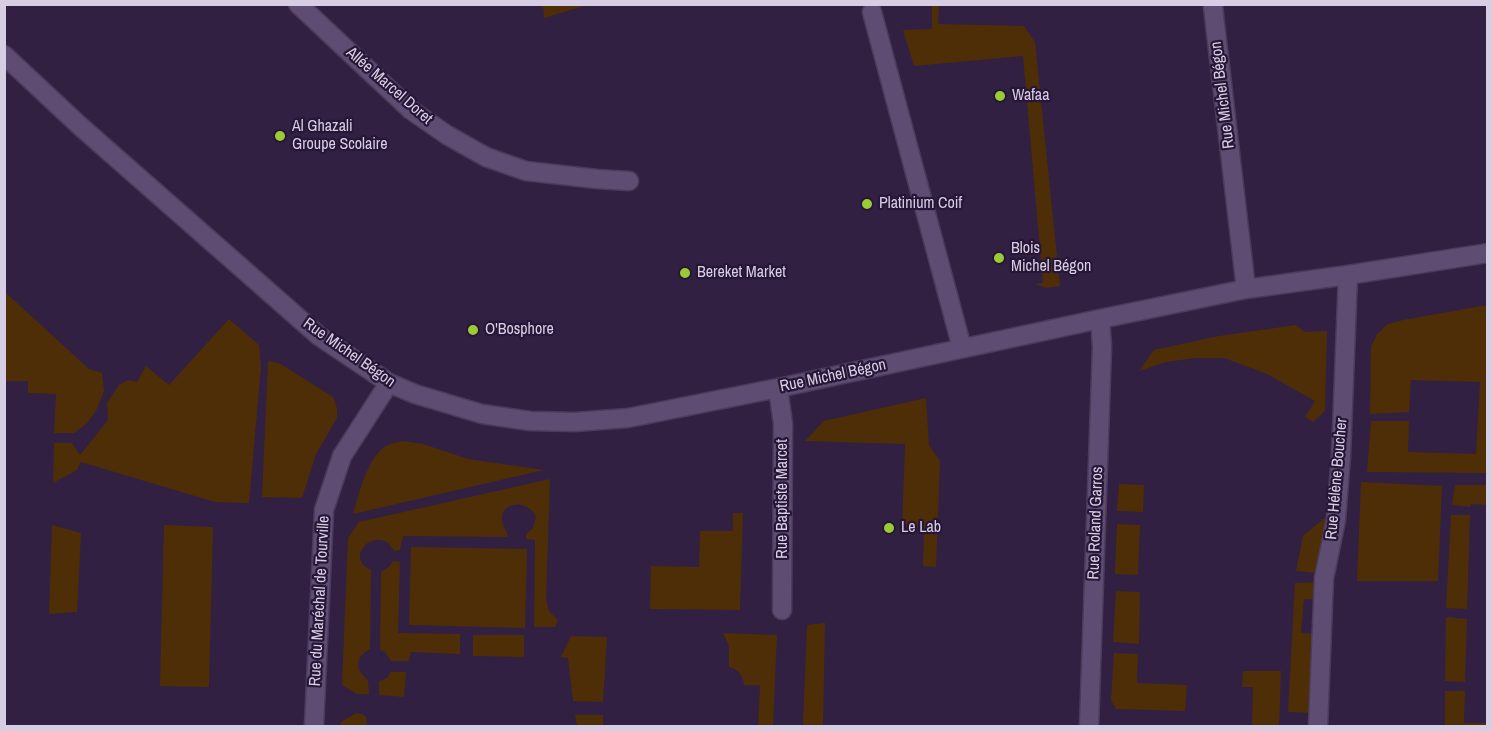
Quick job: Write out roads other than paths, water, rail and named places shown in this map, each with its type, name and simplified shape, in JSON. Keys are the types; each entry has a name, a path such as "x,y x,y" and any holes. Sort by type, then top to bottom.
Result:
{"street":[{"name":"Allée Marcel Doret","path":"298,4 411,110 447,135 486,157 526,171 629,181"},
{"name":"Rue Michel Bégon","path":"1213,8 1246,289"},
{"path":"872,12 962,348"},
{"name":"Rue Michel Bégon","path":"4,55 80,126 319,336 389,384 482,414 530,421 575,422 628,418 1246,289 1488,254"},
{"name":"Rue Hélène Boucher","path":"1318,722 1324,578 1336,520 1341,455 1348,275"},
{"name":"Rue Roland Garros","path":"1089,726 1102,347 1100,319"},
{"name":"Rue du Maréchal de Tourville","path":"314,726 324,510 342,456 389,384"},
{"name":"Rue Baptiste Marcet","path":"778,388 783,424 782,610"}],"place":[{"name":"Wafaa","path":"1000,96"},
{"name":"Al Ghazali Groupe Scolaire","path":"280,136"},
{"name":"Platinium Coif","path":"867,204"},
{"name":"Blois Michel Bégon","path":"999,258"},
{"name":"Bereket Market","path":"685,273"},
{"name":"O'Bosphore","path":"473,330"},
{"name":"Le Lab","path":"889,528"}]}
